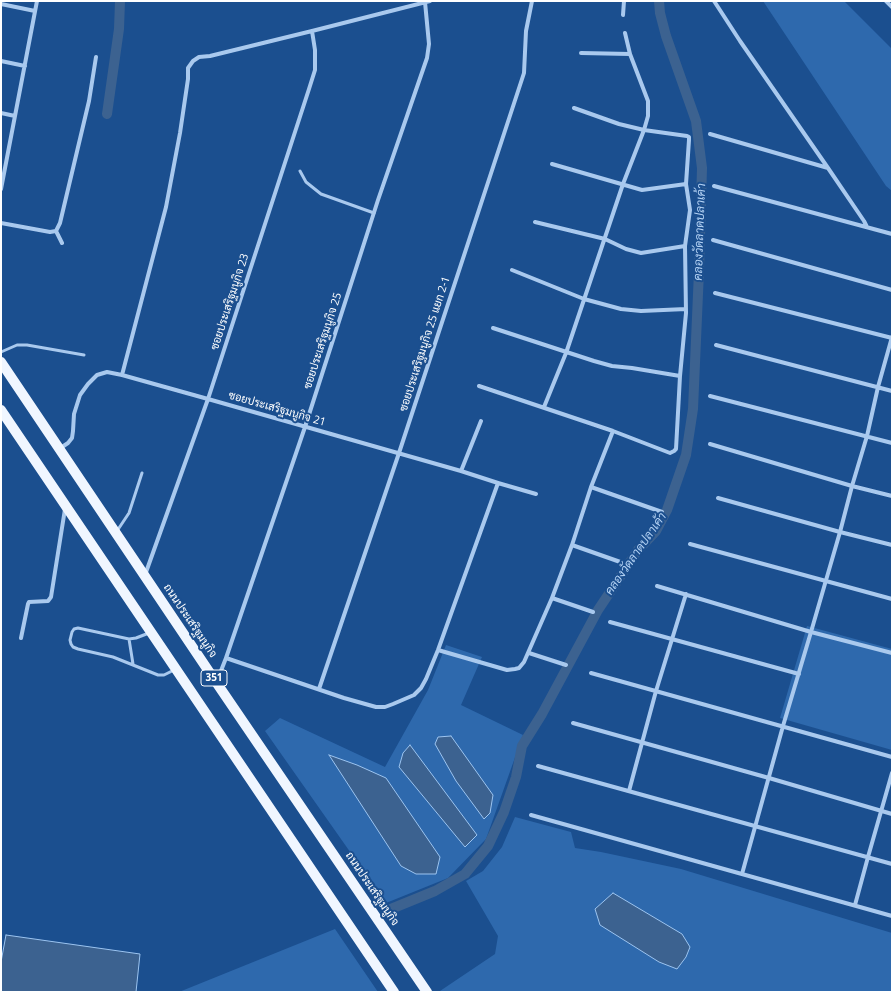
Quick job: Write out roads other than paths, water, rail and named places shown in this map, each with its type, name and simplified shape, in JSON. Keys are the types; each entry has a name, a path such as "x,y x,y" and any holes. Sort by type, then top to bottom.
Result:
{"main road":[{"name":"ถนนประเสริฐมนูกิจ","path":"1,362 427,992"},
{"name":"351","path":"1,410 394,992"}],"street":[{"path":"1,189 3,168 15,116 37,1"},
{"name":"ซอยประเสริฐมนูกิจ 25 แยก 2-1","path":"319,689 399,453 524,73 526,31 532,1"},
{"path":"623,15 624,1"},
{"path":"714,1 864,221 867,228"},
{"path":"886,1 892,6"},
{"path":"122,375 166,207 180,133 188,79 188,68 193,61 199,57 210,56 427,2"},
{"name":"ซอยประเสริฐมนูกิจ 25","path":"216,682 226,658 305,427 374,213 427,58 429,44 427,2"},
{"path":"1,4 35,11"},
{"name":"ซอยประเสริฐมนูกิจ 23","path":"145,575 208,399 307,97 315,70 315,50 312,31"},
{"path":"544,407 566,353 623,184 648,116 648,101 630,54 625,33"},
{"path":"581,53 630,54"},
{"path":"1,223 50,232 56,230 60,223 88,100 96,56"},
{"path":"1,61 25,66"},
{"path":"479,386 613,431 670,453 676,449 680,376 686,313 686,246 690,210 686,184 689,138 687,136 644,130 620,124 574,108"},
{"path":"1,113 15,116"},
{"path":"710,134 828,168"},
{"path":"552,164 642,190 686,184"},
{"path":"714,186 892,234"},
{"path":"536,222 605,239 626,249 641,253 686,246"},
{"path":"56,230 62,244"},
{"path":"713,240 892,290"},
{"path":"512,270 584,299 621,309 641,311 686,309"},
{"path":"715,293 892,337 840,532 783,726 742,874"},
{"path":"493,328 566,353 612,366 680,376"},
{"path":"716,345 892,391"},
{"name":"ซอยประเสริฐมนูกิจ 21","path":"59,449 68,443 72,438 74,414 80,395 97,375 107,372 399,453 461,471 498,484 536,494"},
{"path":"710,396 892,443"},
{"path":"461,471 481,421"},
{"path":"438,650 508,670 519,668 524,662 552,598 572,545 591,487 613,431"},
{"path":"710,444 852,486 892,496"},
{"path":"226,658 344,698 376,707 393,704 414,695 421,688 426,679 438,650 498,484"},
{"path":"591,487 662,512"},
{"path":"718,498 892,545"},
{"path":"21,638 29,602 48,600 51,597 66,506"},
{"path":"690,544 892,599"},
{"path":"572,545 626,564"},
{"path":"657,586 811,632 892,653"},
{"path":"629,791 656,691 686,594"},
{"path":"552,598 593,612"},
{"path":"610,622 799,674"},
{"path":"529,653 566,665"},
{"path":"591,673 892,757"},
{"path":"574,723 892,814"},
{"path":"538,766 892,864"},
{"path":"855,905 892,773"},
{"path":"531,815 892,916"}],"lane":[{"path":"300,171 306,182 321,194 374,213"},
{"path":"1,352 17,345 27,345 84,355"},
{"path":"116,532 129,513 142,473"},
{"path":"151,633 129,639 78,628 74,629 72,632 70,644 78,649 113,657 133,664 158,675 169,674 176,669"},
{"path":"129,639 133,664"}],"waterway":[{"path":"107,114 119,29 120,1"},
{"name":"คลองวัดลาดปลาเค้า","path":"386,911 435,891 465,874 488,846 504,812 516,777 522,746 542,714 598,610 638,550 656,531 667,510 686,455 693,409 702,168 696,121 666,36 660,13 659,1"}]}
